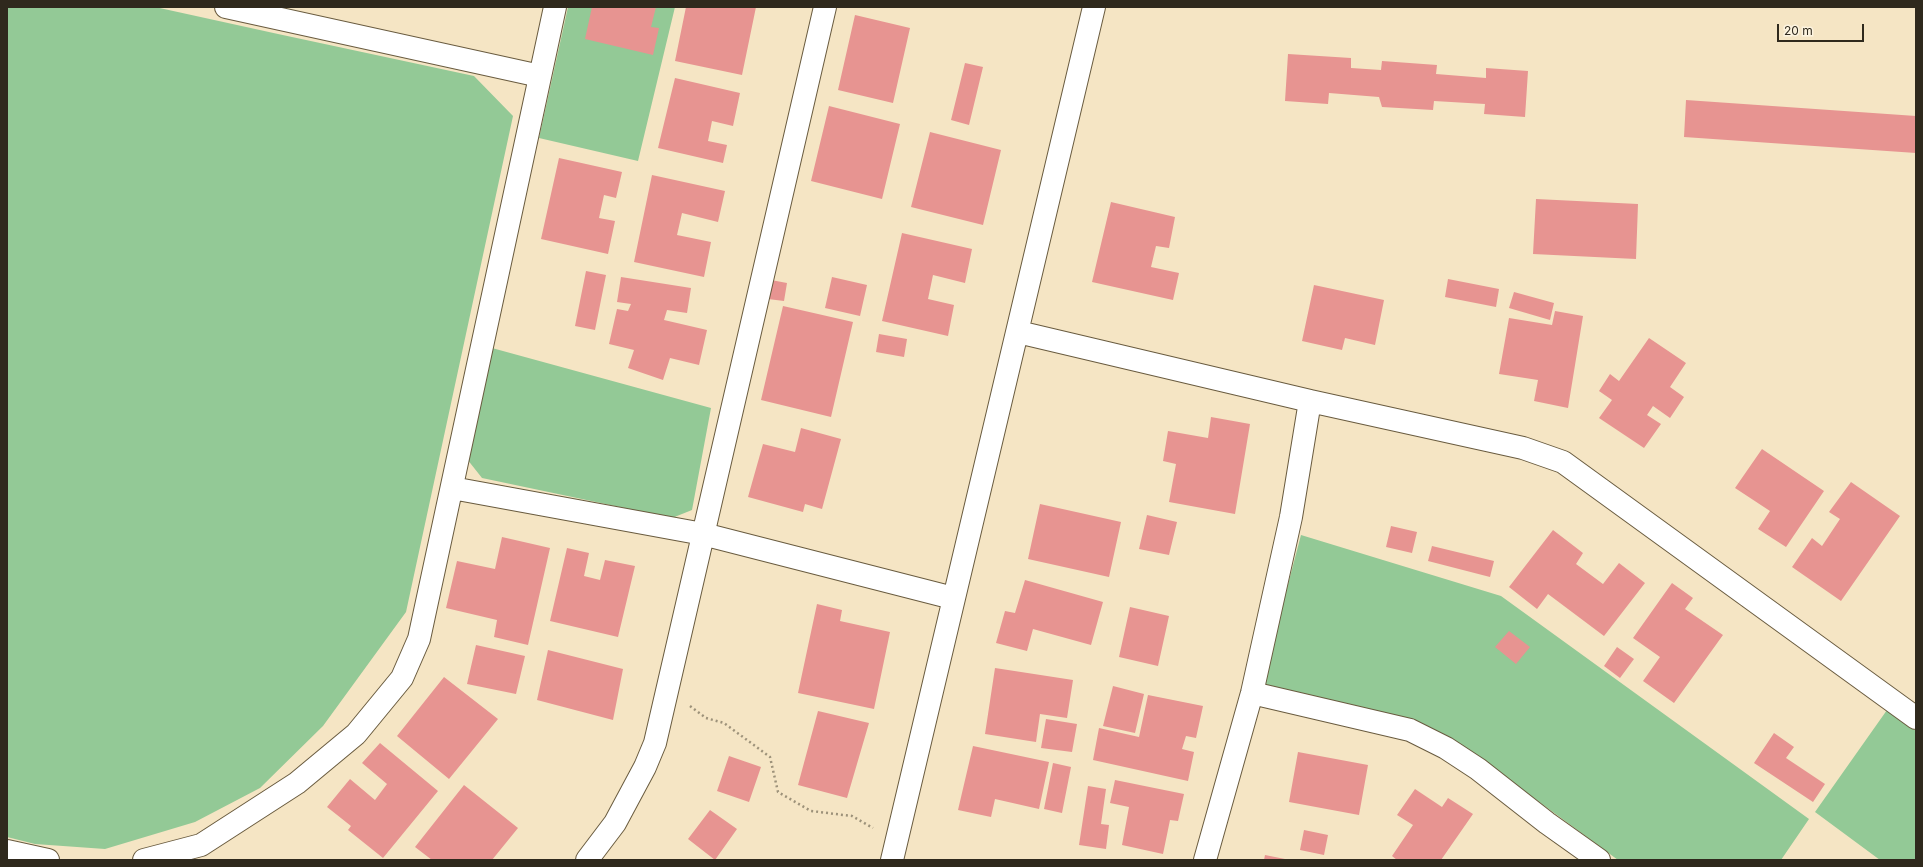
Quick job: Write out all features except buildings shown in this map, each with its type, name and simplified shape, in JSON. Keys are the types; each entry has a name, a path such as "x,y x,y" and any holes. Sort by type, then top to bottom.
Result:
{"street":[{"path":"226,7 288,14 540,76"},
{"path":"144,860 201,845 297,783 356,734 402,678 419,639 555,7"},
{"path":"587,860 615,823 645,767 655,743 825,7"},
{"path":"894,850 1094,7"},
{"path":"1018,332 1310,401 1523,448 1563,462 1916,718"},
{"path":"1205,860 1252,692 1291,517 1310,401"},
{"path":"452,488 703,534 953,598"},
{"path":"1252,692 1410,730 1446,748 1478,769 1547,823 1599,860"},
{"path":"7,851 48,860"}],"path":[{"path":"667,688 706,718 724,723 770,756 778,792 811,811 852,816 894,850"}],"green space":[{"path":"7,7 155,7 474,76 513,116 406,612 323,726 260,788 195,822 105,849 35,844 7,837"},
{"path":"568,7 675,7 638,161 539,138"},
{"path":"492,348 711,408 692,510 672,518 482,478 467,459"},
{"path":"1301,535 1501,596 1809,819 1781,860 1618,860 1485,762 1261,687"},
{"path":"1887,710 1916,731 1916,860 1880,860 1815,812"}]}
